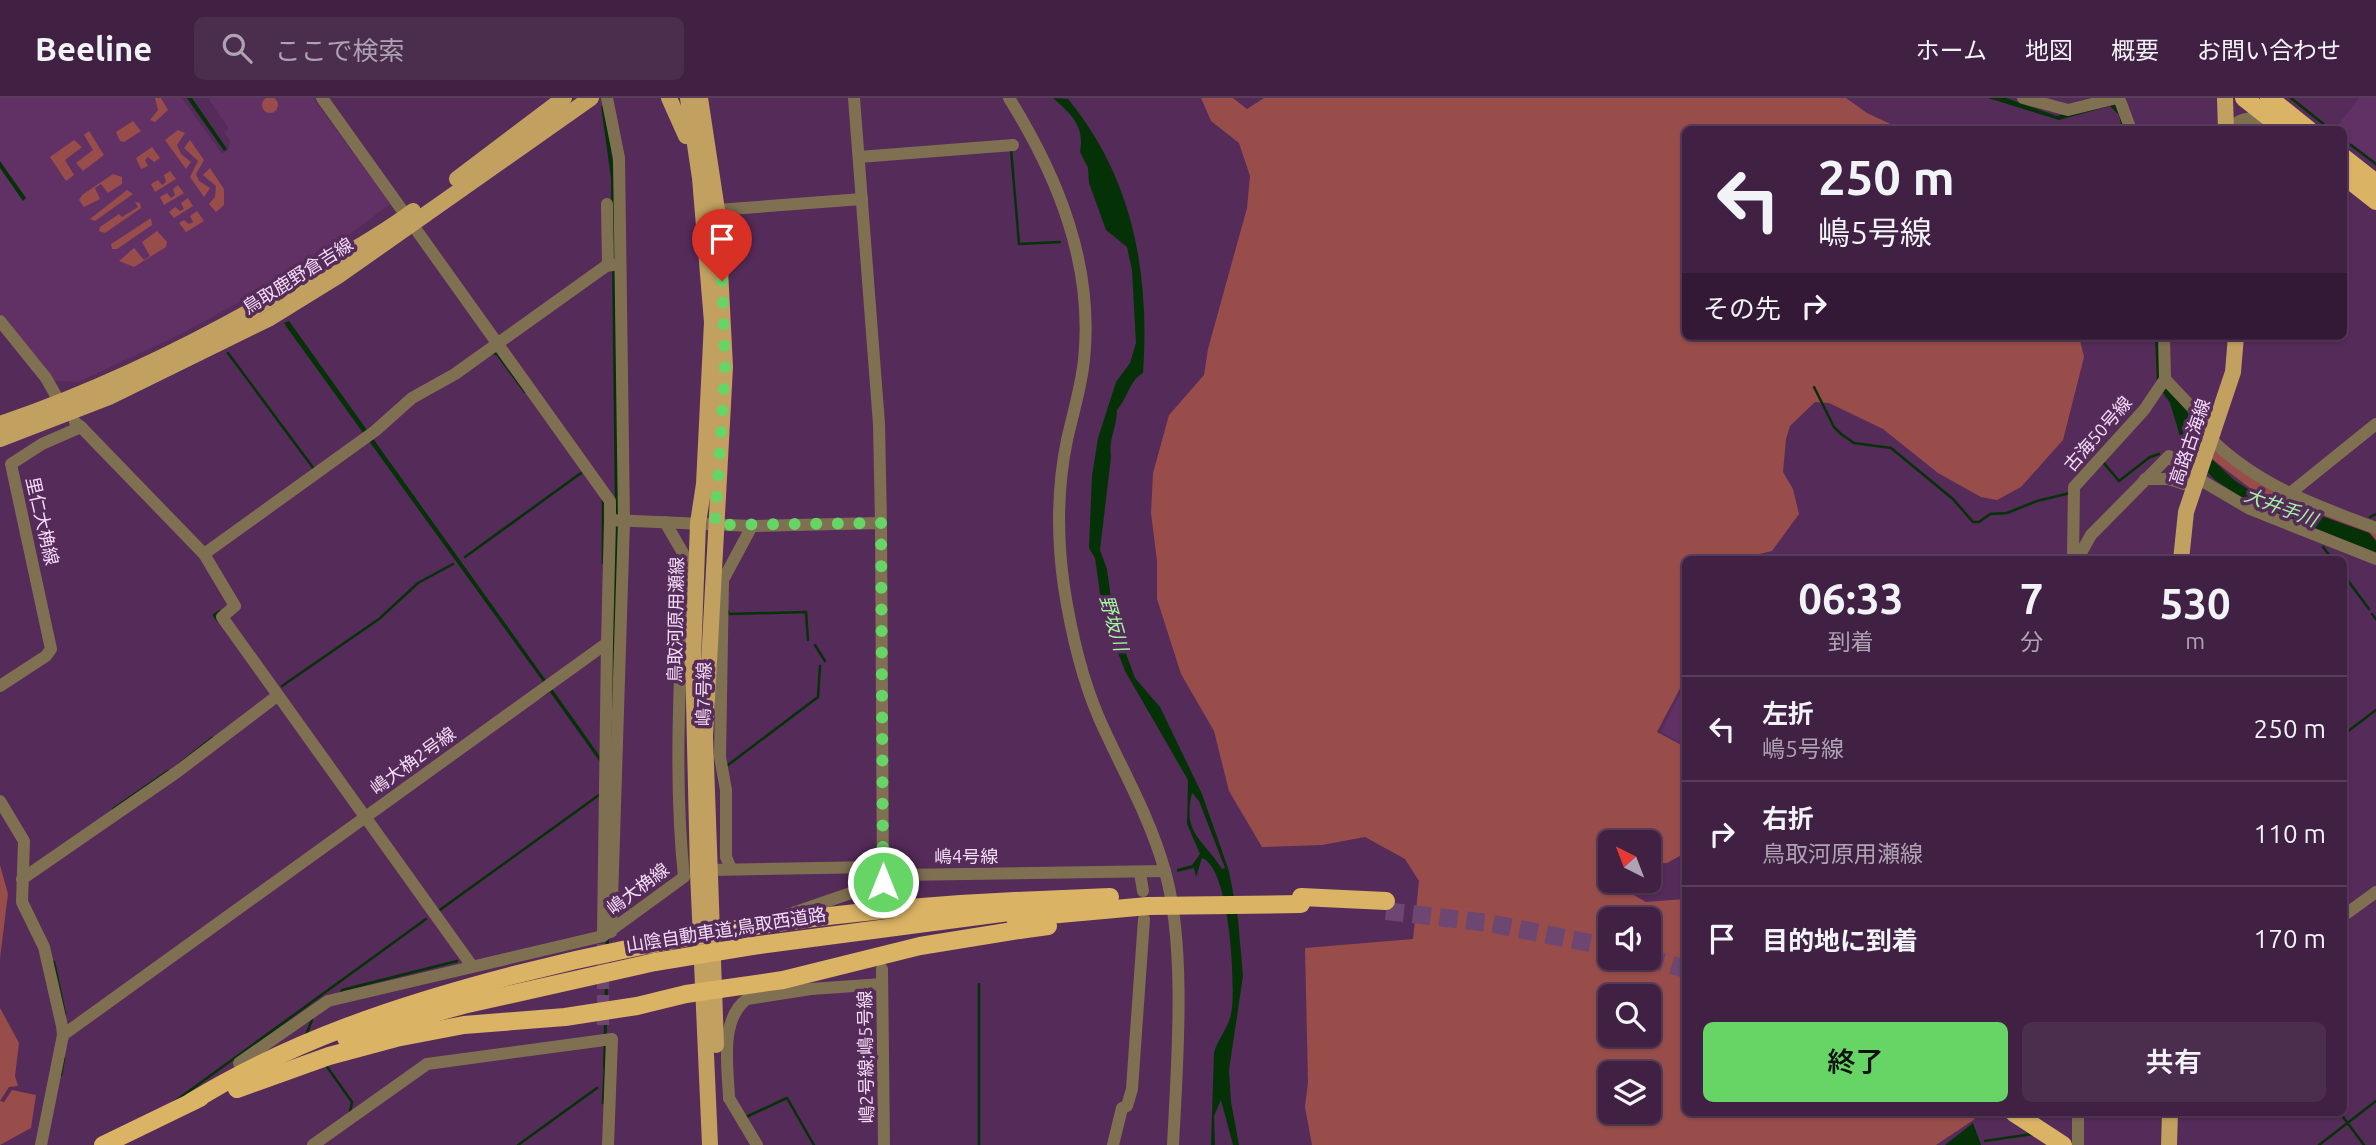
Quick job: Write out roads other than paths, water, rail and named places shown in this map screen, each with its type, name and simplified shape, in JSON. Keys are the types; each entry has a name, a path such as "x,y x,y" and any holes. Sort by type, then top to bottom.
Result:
{"highway":[{"path":"2244,98 2280,126"},
{"path":"2269,98 2304,126"},
{"path":"2347,160 2376,183"},
{"path":"2347,179 2376,201"},
{"path":"103,1145 191,1102 246,1068 351,1039 464,1025 565,1017 710,990 783,980 888,953 1016,915 1180,894 1239,901"},
{"path":"1016,915 1239,901 1301,901 1386,906"},
{"name":"山陰自動車道;鳥取西道路","path":"351,1039 463,1005 752,941 1016,915"},
{"path":"117,1145 351,1039 423,1000 538,969 707,934 752,941"},
{"path":"2019,1116 2063,1145"},
{"path":"2032,1116 2077,1145"}],"main road":[{"name":"鳥取鹿野倉吉線","path":"409,220 564,98"},
{"name":"鳥取鹿野倉吉線","path":"0,439 63,408 270,318 409,220 591,98"},
{"path":"669,98 680,116 700,178"},
{"name":"鳥取河原用瀬線","path":"688,98 700,178 712,322 704,484 706,524"},
{"path":"2225,98 2227,126"},
{"name":"鳥取河原用瀬線","path":"702,103 717,209 725,367 693,660 698,873 707,934 718,1096 716,1145"},
{"name":"高路古海線","path":"2181,556 2186,512 2233,372 2236,340"},
{"name":"鳥取鹿野倉吉線","path":"0,424 63,408"},
{"name":"鳥取河原用瀬線","path":"710,1145 718,1096"},
{"path":"2169,1145 2170,1116"}],"street":[{"path":"322,98 610,501 606,937"},
{"path":"607,98 619,158 614,265"},
{"path":"752,941 883,883 879,424 854,98"},
{"path":"1009,98 1031,135 1056,190 1072,231 1082,274 1086,317 1084,360 1059,493 1060,554 1075,646 1099,719 1154,835 1165,870 1175,923 1173,1145"},
{"path":"2023,98 2067,110 2118,98 2129,126"},
{"path":"2232,126 2249,118 2277,126"},
{"path":"859,157 1013,145"},
{"path":"717,209 862,199"},
{"path":"606,937 624,521 614,265 607,204"},
{"path":"204,554 375,431 400,407 614,265"},
{"path":"0,321 46,378 63,408 204,554 235,606 222,617 472,966"},
{"path":"2164,340 2165,379 2212,440 2241,467 2289,494 2376,528"},
{"name":"古海50号線","path":"2075,556 2074,487 2144,410 2165,379"},
{"path":"2289,494 2376,425"},
{"name":"里仁大桷線","path":"0,686 46,656 51,649 11,464 42,444 80,427"},
{"path":"2078,556 2091,536 2169,456 2204,482 2250,509 2376,559"},
{"path":"2145,480 2199,478"},
{"path":"610,520 752,526 881,523"},
{"name":"嶋大桷線","path":"239,1063 328,1001 606,937 698,873 677,802 681,764 684,562 683,553 665,522"},
{"name":"嶋7号線","path":"731,869 726,857 726,790 720,757 723,580 752,526"},
{"name":"嶋大桷2号線","path":"63,1035 607,643"},
{"path":"22,879 177,772 277,696"},
{"path":"0,801 24,841 22,902 44,947 63,1035 41,1145"},
{"name":"嶋4号線","path":"698,873 731,869 875,867 883,883 1165,870"},
{"path":"1140,873 1143,891"},
{"path":"2347,913 2376,892"},
{"path":"1113,1145 1122,1108 1127,1106 1132,1090 1144,919"},
{"name":"嶋2号線;嶋5号線","path":"882,969 884,1145"},
{"path":"757,1145 718,1096 728,1030 740,1004 747,999 811,989 882,984"},
{"path":"603,1025 607,1039 608,1145"},
{"path":"313,1145 427,1063 607,1039"},
{"path":"2077,1145 2078,1116"}],"water":[{"path":"187,98 192,98 227,149 224,151"},
{"name":"野坂川","path":"1053,98 1068,99 1090,129 1108,161 1122,194 1139,263 1143,299 1143,373 1135,380 1117,410 1100,550 1107,569 1114,621 1135,678 1160,707 1202,794 1229,871 1238,919 1243,976 1229,1070 1231,1102 1239,1145 1233,1145 1221,1100 1214,1116 1215,1145 1211,1145 1214,1053 1232,1008 1233,974 1225,903 1211,866 1202,858 1196,877 1194,868 1177,872 1177,869 1192,865 1200,854 1187,824 1188,780 1125,671 1103,614 1095,558 1089,548 1092,476 1098,438 1116,382 1130,363 1136,343 1132,270 1127,247 1106,230 1089,183 1088,168 1080,152 1080,135 1075,121","holes":["1192,793 1199,801 1225,868 1222,869 1192,827"]},
{"path":"1988,98 2006,98 2057,116 2116,102 2126,126 2121,126 2119,115 2110,106 2059,120"},
{"path":"601,106 605,106 615,179 619,515 606,1069 603,1067 615,515 611,178"},
{"path":"0,161 26,198 23,201 0,168"},
{"path":"289,321 580,728 601,758 600,762 550,692 538,700 549,690 288,329 284,323"},
{"name":"大井手川","path":"2155,340 2163,340 2162,378 2187,408 2201,449 2234,480 2251,491 2369,533 2376,541 2376,553 2245,500 2215,480 2183,446 2170,403 2157,384"},
{"path":"1973,1123 1981,1145 1945,1145"}],"waterway":[{"path":"2291,98 2326,126"},
{"path":"2351,145 2376,164"},
{"path":"1011,149 1019,244 1060,242"},
{"path":"228,353 314,469"},
{"path":"492,353 497,354 525,392"},
{"path":"1814,387 1834,427 1841,434 1854,443 1891,448 1953,499 1973,522 1979,522 1990,514 2007,513 2037,501 2070,493"},
{"path":"2103,462 2119,481 2150,457 2159,454"},
{"path":"465,557 581,473"},
{"path":"603,499 603,563"},
{"path":"2370,517 2376,514"},
{"path":"2323,547 2330,556"},
{"path":"282,686 379,619 418,583 453,564"},
{"path":"2347,579 2369,609"},
{"path":"218,621 214,615 220,611"},
{"path":"728,611 729,614 806,612 808,640"},
{"path":"2372,614 2376,619"},
{"path":"815,645 825,661"},
{"path":"728,765 818,697 820,666"},
{"path":"2347,732 2376,710"},
{"path":"179,764 212,738"},
{"path":"113,809 168,771"},
{"path":"437,912 599,795"},
{"path":"174,1102 426,919"},
{"path":"340,995 342,990 457,961"},
{"path":"54,962 65,1014"},
{"path":"979,984 979,1145"},
{"path":"306,1035 312,1020"},
{"path":"61,1075 64,1058"},
{"path":"325,1064 352,1102 350,1112"},
{"path":"603,1103 605,1064"},
{"path":"518,1145 597,1088"},
{"path":"746,1117 787,1098 814,1145"},
{"path":"2319,1145 2376,1101"},
{"path":"2342,1116 2364,1145"},
{"path":"1985,1141 2032,1134"}],"tunnel":[{"path":"1386,911 1489,923 1598,945"},
{"path":"603,944 603,1025"},
{"path":"1661,962 1682,968"}]}
